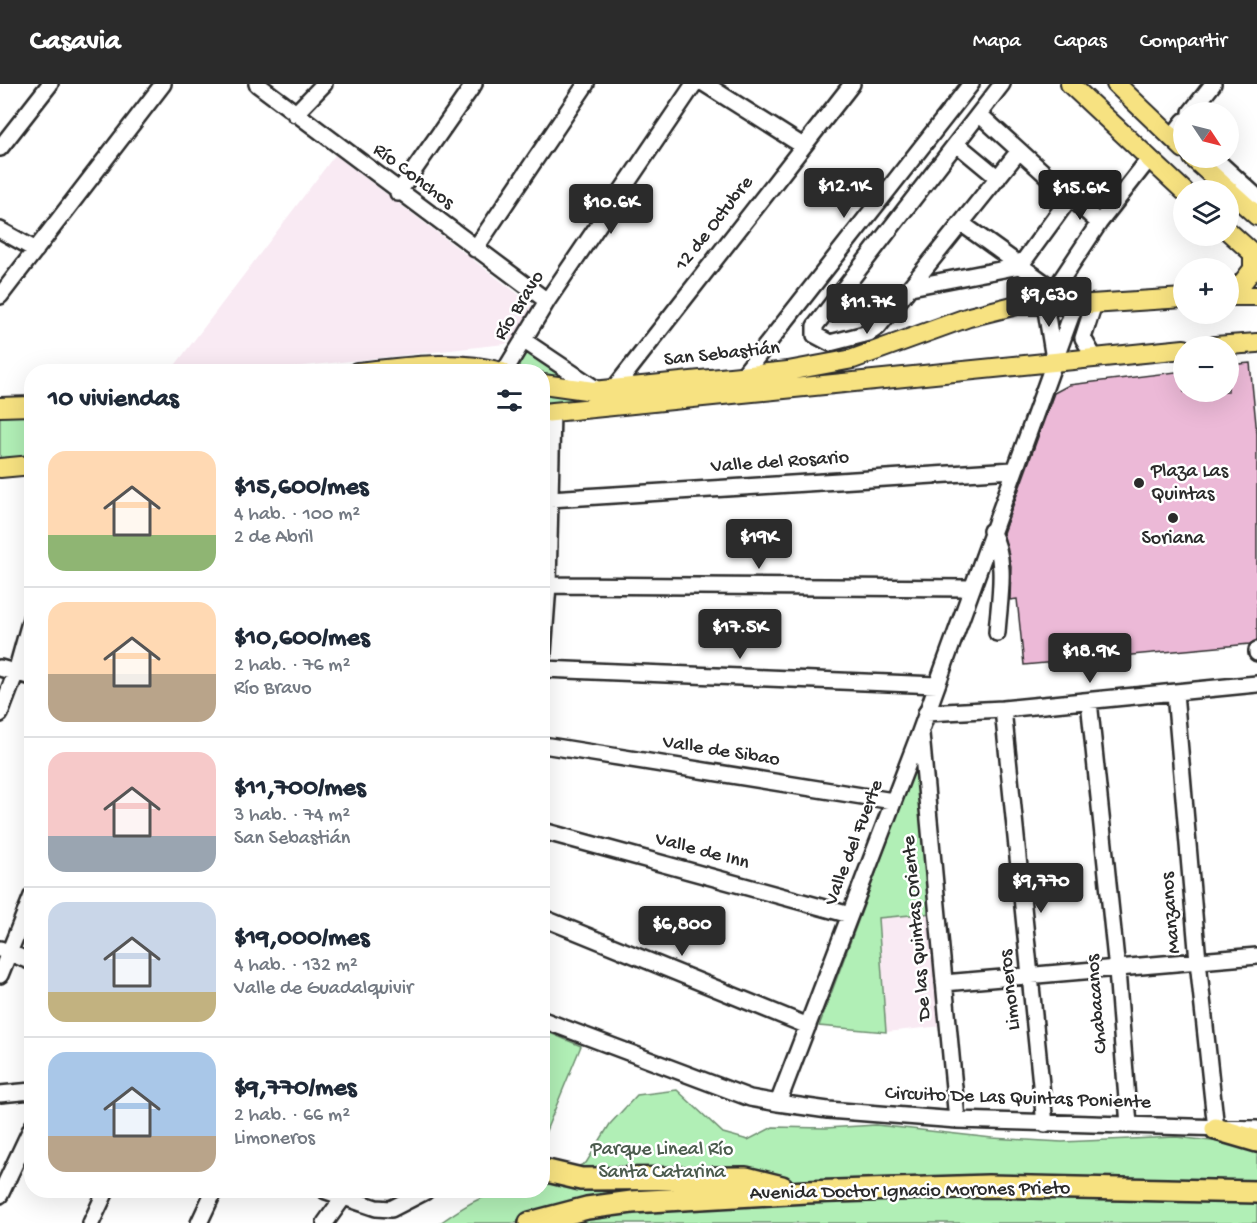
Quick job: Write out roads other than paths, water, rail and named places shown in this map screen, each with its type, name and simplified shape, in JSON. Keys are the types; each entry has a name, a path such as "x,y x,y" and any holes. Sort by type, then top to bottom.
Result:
{"highway":[{"path":"1216,1129 1257,1141"},
{"path":"550,1172 581,1179 746,1178 806,1192"},
{"name":"Avenida Doctor Ignacio Morones Prieto","path":"530,1223 587,1208 632,1202 806,1192 988,1186 1257,1192"}],"main road":[{"path":"1070,84 1173,181"},
{"path":"1116,84 1173,128"},
{"path":"1204,168 1257,216"},
{"path":"1239,241 1255,255 1253,269 1239,286"},
{"name":"San Sebastián","path":"550,385 573,390 606,390 835,364 994,309 1049,296 1075,305 1173,299"},
{"path":"1239,296 1257,296"},
{"path":"1239,344 1257,343"},
{"name":"San Sebastián","path":"550,413 1173,350"},
{"path":"0,407 24,406"},
{"path":"0,468 24,466"}],"street":[{"path":"0,148 50,84"},
{"path":"0,296 163,84"},
{"name":"Río Conchos","path":"257,84 398,193 547,302"},
{"path":"295,114 324,84"},
{"path":"398,193 474,84"},
{"path":"475,249 586,84"},
{"name":"Río Bravo","path":"508,364 547,302 694,84"},
{"path":"705,84 803,146"},
{"name":"12 de Octubre","path":"606,390 852,84"},
{"path":"744,375 971,84"},
{"path":"1002,84 815,326 815,335 820,340 830,343 869,333 878,327 1019,151"},
{"path":"1199,102 1213,84"},
{"path":"980,114 1099,223"},
{"path":"957,144 998,178"},
{"path":"1049,296 1099,223 1149,159"},
{"path":"1227,168 1255,190"},
{"path":"911,287 1020,266 1071,196"},
{"path":"962,223 1020,266 1049,296 1055,362"},
{"path":"0,230 36,250"},
{"path":"1094,304 1083,338 1094,357"},
{"name":"Valle del Fuerte","path":"778,1103 920,732 970,588 1075,305"},
{"path":"523,340 606,390"},
{"name":"Valle del Rosario","path":"550,499 1013,470"},
{"path":"991,531 1000,546 1001,560 997,633"},
{"path":"550,585 970,588"},
{"path":"0,714 24,644"},
{"path":"0,668 24,674"},
{"path":"550,669 937,685"},
{"path":"926,712 1003,709 1257,684"},
{"name":"Manzanos","path":"1175,693 1198,962 1216,1129"},
{"name":"Chabacanos","path":"1089,701 1117,970 1129,1125"},
{"name":"Limoneros","path":"1003,709 1045,1124"},
{"name":"De las Quintas Oriente","path":"920,732 957,1120"},
{"name":"Valle de Sibao","path":"550,746 893,801"},
{"name":"Valle de Inn","path":"550,833 850,915"},
{"path":"0,975 5,951 24,912"},
{"path":"550,921 808,1026"},
{"path":"5,951 24,959"},
{"path":"944,983 1032,978 1257,956"},
{"path":"550,1023 750,1098 778,1103"},
{"path":"0,1094 24,1092"},
{"name":"Circuito De Las Quintas Poniente","path":"778,1103 828,1110 957,1120 1257,1129"},
{"path":"0,1196 24,1144"},
{"path":"91,1223 103,1198"},
{"path":"199,1223 211,1198"},
{"path":"325,1223 343,1198 376,1208 391,1209 412,1198"}],"place":[{"name":"Plaza Las Quintas","path":"1139,483"},
{"name":"Soriana","path":"1173,518"}],"park label":[{"name":"Parque Lineal Río Santa Catarina","path":"662,1162"}]}
